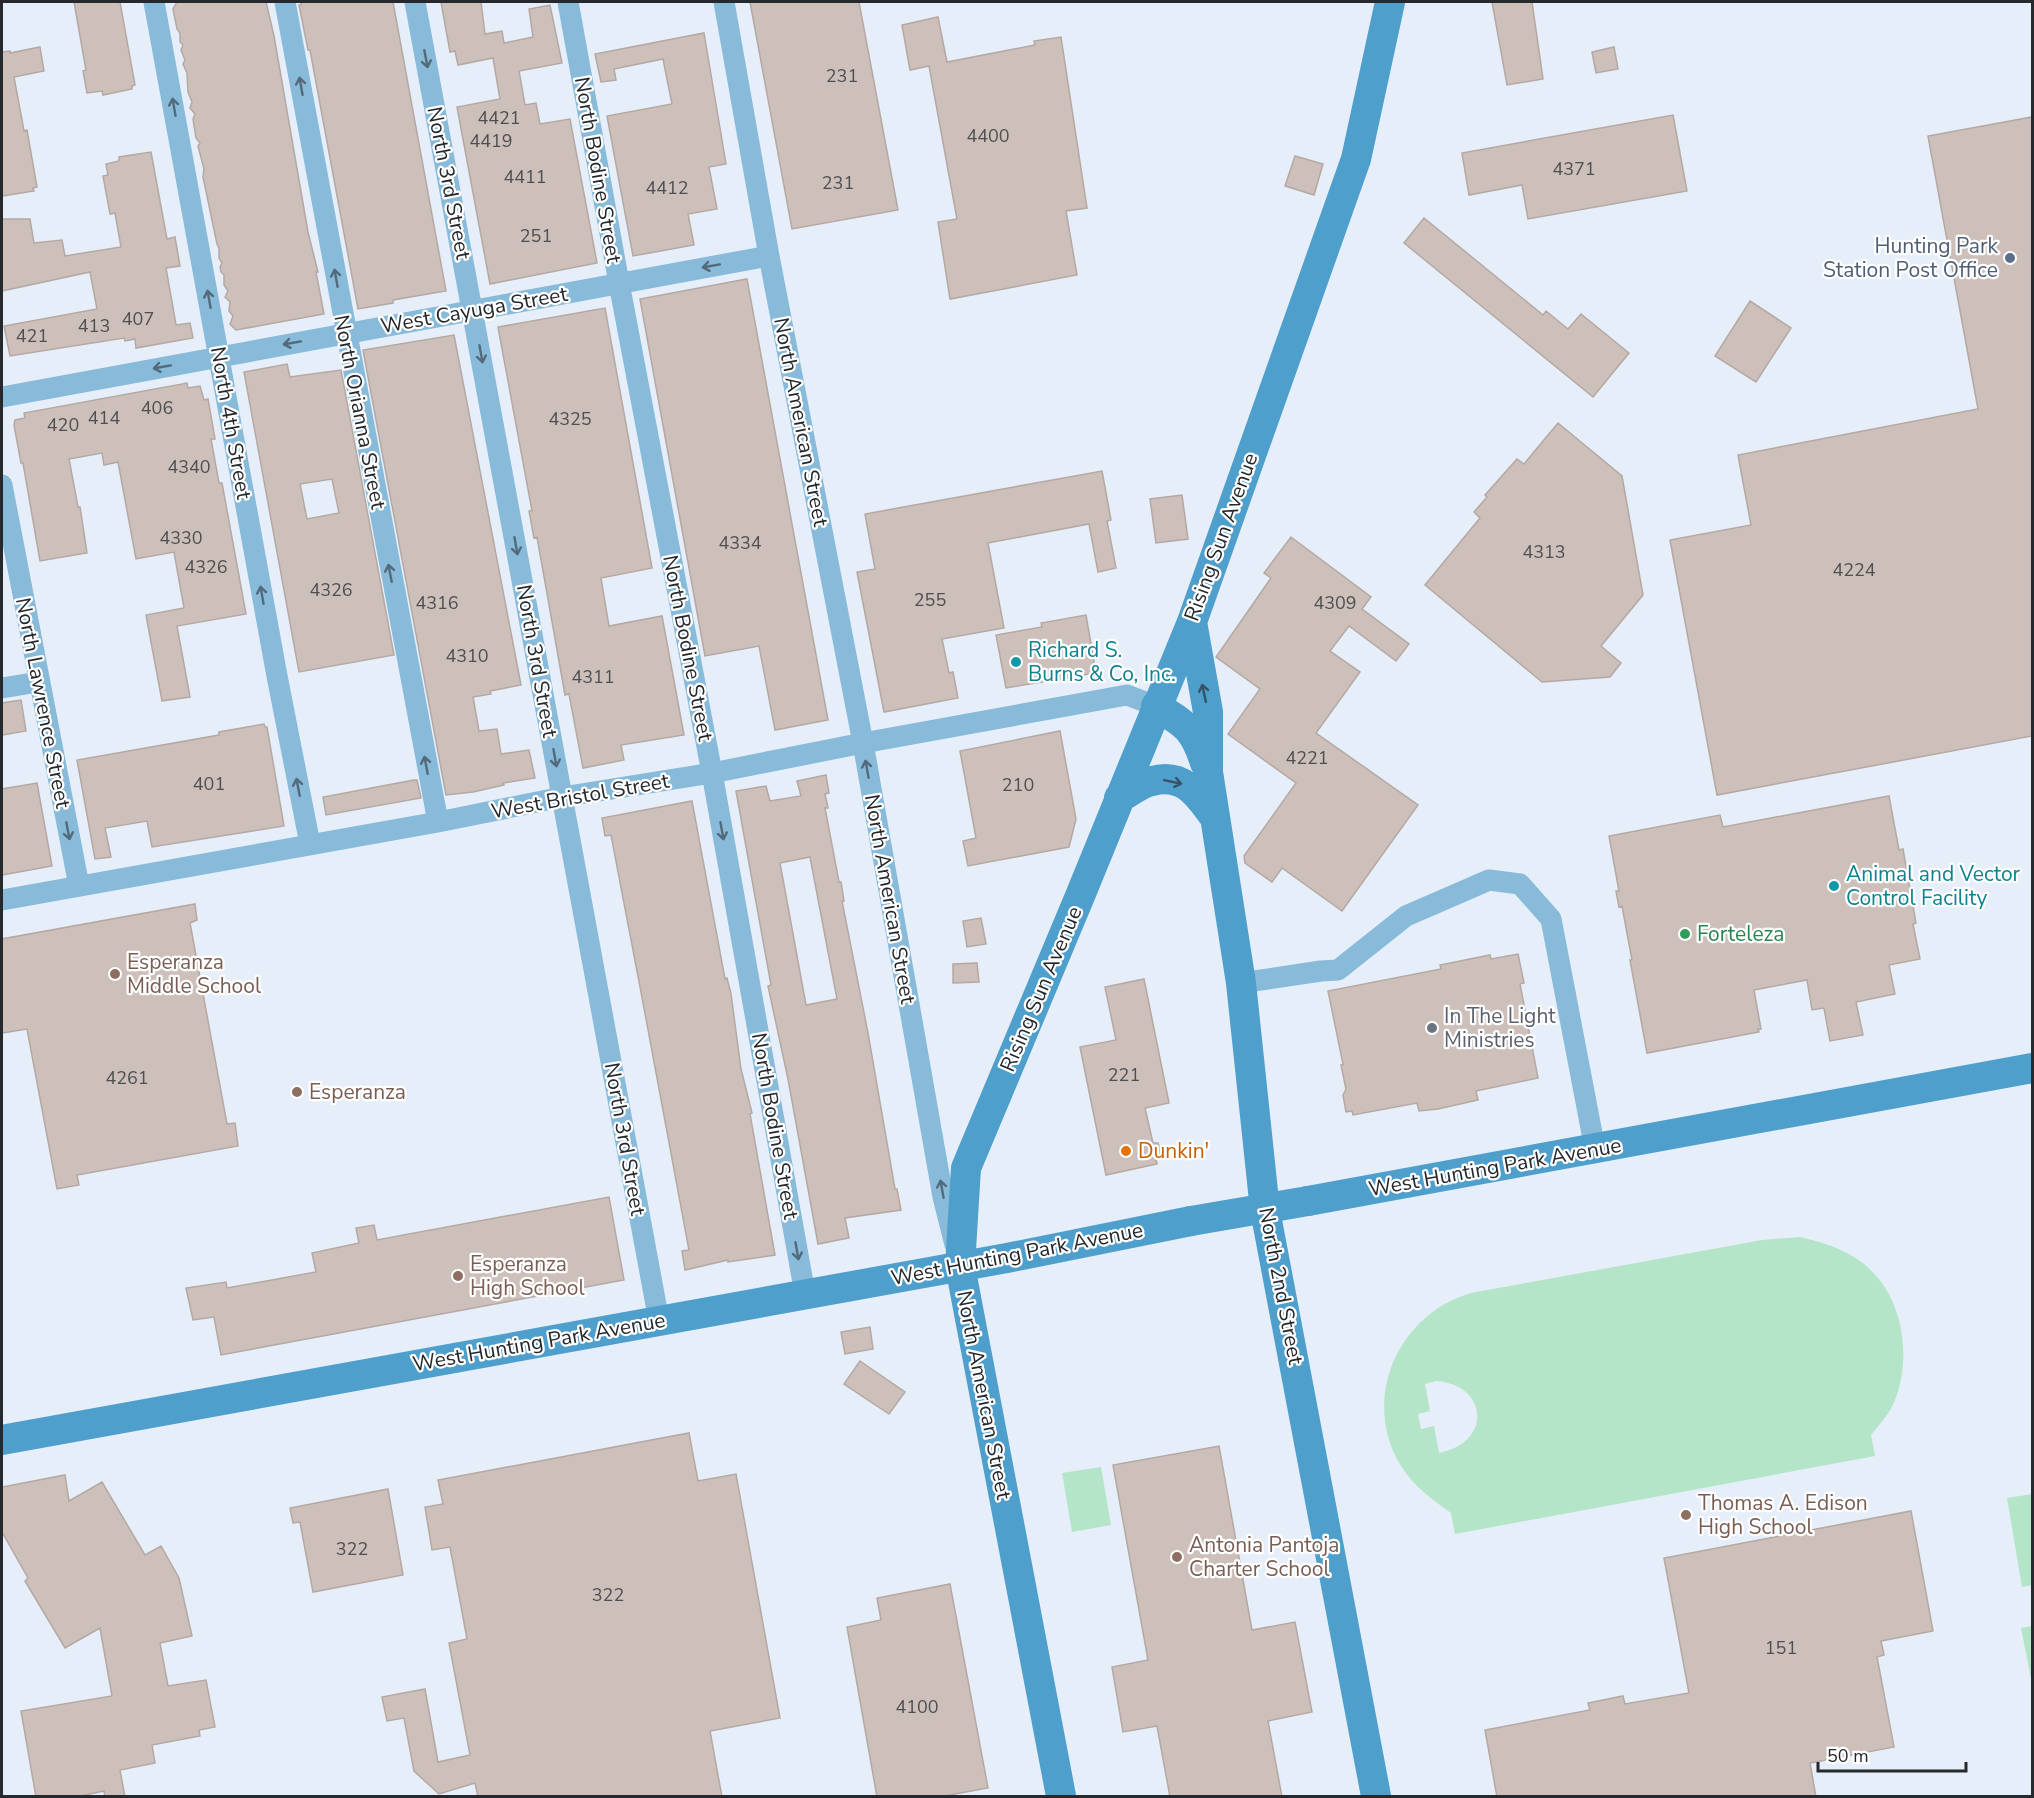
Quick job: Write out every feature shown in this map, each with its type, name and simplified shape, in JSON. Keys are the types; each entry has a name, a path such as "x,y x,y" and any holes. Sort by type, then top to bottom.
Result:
{"street":[{"name":"North 4th Street","path":"154,2 309,844"},
{"name":"North Orianna Street","path":"285,2 438,822"},
{"name":"North 3rd Street","path":"415,2 658,1321"},
{"name":"North Bodine Street","path":"568,2 712,773 805,1294"},
{"name":"North American Street","path":"724,2 769,256 862,743 943,1197 960,1266 1061,1797"},
{"name":"Rising Sun Avenue","path":"960,1266 966,1168 1192,622 1356,159 1390,2"},
{"name":"West Cayuga Street","path":"2,397 769,256"},
{"name":"North Lawrence Street","path":"2,485 8,550 38,682 79,886"},
{"name":"North 2nd Street","path":"1192,622 1208,712 1208,772 1241,983 1265,1210 1376,1797"},
{"path":"2,688 38,682"},
{"name":"West Bristol Street","path":"2,900 438,822 562,797 712,773 1127,695 1156,706"},
{"name":"North 2nd Street","path":"1156,706 1190,729 1198,742 1208,772"},
{"path":"1119,798 1151,781 1170,779 1191,787 1215,819"},
{"path":"1241,983 1338,970 1406,916 1489,880 1520,885 1551,919 1595,1149"},
{"name":"West Hunting Park Avenue","path":"2,1440 2032,1068"}],"green space":[{"path":"1800,1237 1831,1246 1860,1261 1886,1289 1900,1324 1903,1363 1893,1405 1871,1435 1875,1456 1455,1534 1451,1513 1417,1486 1401,1466 1389,1440 1384,1414 1386,1387 1393,1362 1406,1339 1424,1319 1445,1304 1471,1293 1762,1240","holes":["1436,1381 1453,1385 1466,1392 1474,1402 1477,1414 1476,1426 1469,1438 1457,1447 1439,1453 1434,1426 1421,1429 1418,1414 1430,1411 1425,1384"]},
{"path":"1101,1467 1111,1525 1072,1532 1062,1473"},
{"path":"2032,1494 2032,1585 2022,1587 2007,1498"},
{"path":"2032,1626 2032,1684 2021,1628"}],"building":[{"path":"74,2 120,2 135,85 132,89 103,95 102,91 87,93 83,71 86,70"},
{"path":"177,2 266,2 324,314 236,330 230,324 233,316 229,311 230,302 225,297 228,291 224,285 224,275 220,267 222,263 219,258 219,248 203,177 204,169 198,146 200,143 196,138 193,119 195,114 190,108 192,102 188,92 187,73 183,64 185,60 181,50 183,45 180,42 180,33 173,9"},
{"path":"301,2 393,2 446,291 393,300 393,303 358,309 310,50 308,50 299,5"},
{"path":"441,2 481,2 485,34 502,31 504,43 533,37 529,9 550,5 562,63 519,71 525,105 536,103 540,124 570,119 597,263 490,284 457,107 500,99 493,58 458,65 455,51 450,52"},
{"path":"750,2 859,2 898,210 792,229"},
{"path":"1492,2 1532,2 1543,79 1507,85"},
{"path":"938,17 947,62 1035,45 1034,41 1061,37 1087,208 1066,211 1077,275 950,299 938,222 957,219 929,66 910,70 902,25"},
{"path":"704,33 726,164 709,167 717,209 688,214 694,245 633,256 607,116 672,104 663,59 614,69 616,80 601,82 595,54"},
{"path":"40,47 44,71 14,77 24,131 27,130 37,187 33,188 34,191 2,196 2,52 10,51 10,53"},
{"path":"1614,47 1618,69 1596,73 1592,52"},
{"path":"1673,115 1687,191 1528,219 1522,185 1469,195 1462,153"},
{"path":"2032,117 2032,736 1717,795 1670,540 1751,525 1738,455 1978,409 1928,136"},
{"path":"151,152 167,239 175,237 180,266 166,268 176,325 190,323 193,338 136,348 135,339 125,341 124,338 10,356 4,326 97,309 90,272 2,291 2,219 30,219 34,243 62,240 65,256 121,247 115,213 110,214 103,176 108,175 106,164 119,161 119,157"},
{"path":"1295,156 1323,164 1314,195 1285,186"},
{"path":"1424,218 1543,315 1546,311 1568,329 1581,314 1629,353 1593,397 1404,243"},
{"path":"747,279 828,720 775,730 759,646 705,656 640,299"},
{"path":"1750,301 1791,328 1756,382 1715,356"},
{"path":"605,308 652,568 601,578 609,626 662,616 684,735 621,745 624,760 583,768 569,694 565,695 537,537 534,538 529,511 532,511 498,327"},
{"path":"454,335 521,685 473,697 479,731 497,729 501,754 529,750 535,778 503,783 504,785 473,792 446,795 363,350"},
{"path":"287,364 290,377 341,370 394,655 299,672 244,372","holes":["332,479 339,513 307,519 300,484"]},
{"path":"187,383 188,388 200,386 204,400 208,399 215,439 211,439 219,483 222,483 246,614 177,626 190,697 162,701 146,615 184,608 174,552 136,559 118,462 104,465 102,453 69,459 87,553 40,561 14,425 15,420 25,418 24,413"},
{"path":"1558,423 1622,476 1643,595 1601,646 1621,663 1610,677 1542,682 1425,585 1480,518 1474,512 1487,497 1485,495 1517,459 1524,464"},
{"path":"1102,471 1111,520 1107,521 1116,568 1098,572 1089,524 988,543 1004,628 942,639 949,673 953,672 958,698 884,712 857,572 875,569 865,514"},
{"path":"1182,495 1188,539 1156,543 1150,499"},
{"path":"1291,537 1371,597 1362,609 1409,644 1396,661 1349,626 1330,651 1360,672 1316,733 1418,805 1342,911 1282,868 1272,882 1245,863 1244,856 1296,783 1228,734 1260,689 1216,657 1271,578 1264,573"},
{"path":"1086,615 1096,673 1006,688 996,635 1042,627 1041,623"},
{"path":"21,700 26,731 2,735 2,703"},
{"path":"264,724 267,727 284,826 152,847 147,821 105,828 111,857 95,859 77,760 219,735 219,732"},
{"path":"1060,731 1076,819 1069,847 968,866 963,841 976,838 960,751"},
{"path":"826,775 829,793 825,794 828,808 825,808 839,882 841,882 844,901 842,901 895,1189 897,1189 901,1210 845,1218 849,1238 818,1244 788,1079 768,986 771,985 736,791 766,786 770,801 801,796 797,781","holes":["810,857 837,999 806,1005 780,863"]},
{"path":"417,780 421,798 326,815 323,797"},
{"path":"37,783 52,866 2,875 2,789"},
{"path":"1889,796 1899,850 1903,849 1920,959 1889,965 1895,994 1856,1002 1863,1035 1830,1041 1824,1008 1812,1010 1807,980 1754,990 1761,1029 1758,1029 1759,1032 1647,1053 1622,906 1619,907 1616,891 1619,891 1609,836 1720,815 1723,827"},
{"path":"692,801 725,979 727,978 731,994 741,1069 752,1113 750,1114 775,1255 728,1262 728,1260 685,1270 682,1251 689,1250 611,835 605,836 602,818"},
{"path":"195,904 197,920 190,923 227,1124 235,1123 238,1146 77,1175 79,1185 57,1189 27,1029 2,1033 2,939"},
{"path":"981,918 986,944 967,947 963,921"},
{"name":"In The Light Ministries","path":"1518,954 1524,983 1520,984 1538,1078 1476,1091 1478,1100 1438,1109 1419,1111 1417,1103 1353,1115 1352,1111 1346,1112 1343,1095 1346,1089 1341,1065 1343,1064 1328,991 1441,969 1440,965 1490,955 1491,959"},
{"path":"977,963 979,982 953,983 953,964"},
{"path":"1144,979 1169,1103 1145,1108 1153,1143 1158,1143 1162,1158 1156,1159 1157,1164 1106,1175 1080,1047 1116,1040 1105,987"},
{"name":"Esperanza High School","path":"609,1197 624,1280 221,1355 214,1317 193,1320 186,1288 226,1282 227,1288 316,1272 312,1253 359,1243 356,1228 374,1225 377,1240"},
{"path":"870,1327 873,1349 845,1354 841,1332"},
{"path":"860,1361 905,1392 889,1414 844,1384"},
{"path":"689,1433 698,1481 736,1474 780,1718 710,1731 722,1797 478,1797 475,1783 439,1794 414,1771 404,1718 387,1721 382,1697 425,1689 438,1762 470,1755 449,1643 467,1639 450,1547 432,1550 425,1507 443,1504 438,1480"},
{"name":"Antonia Pantoja Charter School","path":"1219,1446 1252,1630 1295,1622 1312,1712 1268,1721 1282,1797 1170,1797 1157,1726 1123,1732 1112,1667 1148,1660 1113,1465"},
{"path":"65,1475 69,1501 102,1482 145,1555 161,1546 179,1578 192,1636 160,1643 168,1686 206,1680 215,1727 199,1730 200,1736 152,1745 155,1763 120,1770 125,1797 105,1797 104,1791 76,1797 36,1797 21,1711 112,1696 100,1628 65,1648 25,1581 28,1578 2,1532 2,1487"},
{"path":"388,1489 403,1575 313,1592 300,1522 293,1523 290,1508"},
{"name":"Thomas A. Edison High School","path":"1911,1511 1933,1631 1881,1641 1884,1655 1877,1657 1894,1747 1810,1763 1816,1797 1497,1797 1485,1730 1590,1710 1588,1703 1623,1696 1625,1704 1689,1693 1664,1558"},
{"path":"950,1584 988,1788 939,1797 877,1797 847,1627 881,1620 877,1598"}],"place":[{"name":"Hunting Park Station Post Office","path":"2010,258"},
{"name":"Richard S. Burns & Co, Inc.","path":"1016,662"},
{"name":"Animal and Vector Control Facility","path":"1834,886"},
{"name":"Forteleza","path":"1685,934"},
{"name":"Esperanza Middle School","path":"115,974"},
{"name":"In The Light Ministries","path":"1432,1028"},
{"name":"Esperanza","path":"297,1092"},
{"name":"Dunkin'","path":"1126,1151"},
{"name":"Esperanza High School","path":"458,1276"},
{"name":"Thomas A. Edison High School","path":"1686,1515"},
{"name":"Antonia Pantoja Charter School","path":"1177,1557"}]}
